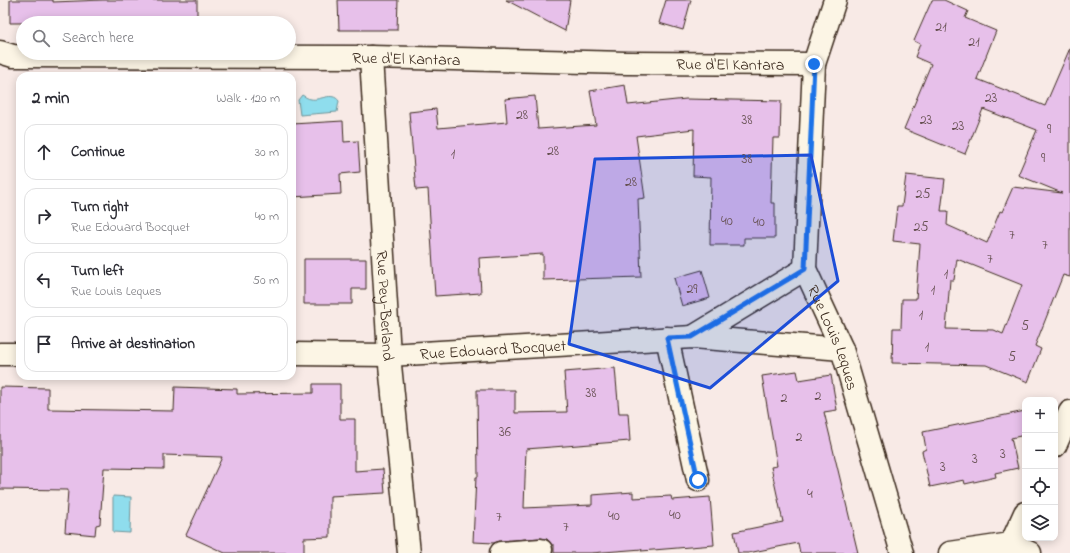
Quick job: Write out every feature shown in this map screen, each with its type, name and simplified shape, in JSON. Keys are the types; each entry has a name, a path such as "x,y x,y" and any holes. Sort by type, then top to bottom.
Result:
{"street":[{"name":"Rue Louis Leques","path":"835,0 814,64 805,269 842,349 902,553"},
{"name":"Rue d'El Kantara","path":"0,52 16,56"},
{"name":"Rue d'El Kantara","path":"296,57 627,63 814,64"},
{"name":"Rue Pey-Berland","path":"370,57 389,355 409,553"},
{"name":"Rue Edouard Bocquet","path":"692,337 805,269"},
{"name":"Rue Edouard Bocquet","path":"296,354 389,355 692,337 842,349"},
{"path":"667,338 698,480"},
{"path":"0,354 16,354"},
{"path":"1058,439 1070,412"},
{"path":"950,553 1021,549"},
{"path":"501,553 541,550"}],"highlighted area":[{"path":"811,155 838,281 710,388 569,344 595,159"}],"water":[{"path":"302,95 311,99 329,96 336,98 339,101 337,112 300,115 298,100"},
{"path":"113,496 131,497 130,533 113,532"}],"building":[{"path":"10,0 53,0 53,2 103,0 197,0 197,16 16,16 16,23 10,23"},
{"path":"338,0 398,0 397,30 339,30"},
{"path":"506,0 570,0 565,31"},
{"path":"666,0 691,0 683,30 659,23"},
{"path":"932,0 944,0 968,11 965,18 996,31 977,79 1045,106 1070,48 1070,277 1063,275 1035,346 1041,349 1028,382 986,365 892,363 893,328 901,328 902,299 916,299 920,244 893,241 897,206 902,206 906,175 945,179 941,211 948,211 947,225 987,243 1000,211 1002,212 1013,187 1062,193 1018,175 1037,130 983,109 965,154 904,129 931,64 915,57 920,44 914,41","holes":["957,259 1022,285 1003,334 994,330 946,329 950,280 954,280"]},
{"path":"625,85 628,105 686,99 781,101 780,138 773,138 771,203 775,203 775,238 744,238 744,245 710,245 711,177 693,176 694,129 636,136 645,198 638,199 641,277 543,280 543,254 479,258 481,293 435,296 428,189 416,190 409,112 436,109 438,128 507,122 505,99 535,96 538,129 596,125 590,91"},
{"path":"343,121 344,142 358,141 360,172 340,174 341,194 296,197 296,124"},
{"path":"304,259 366,259 366,289 352,289 352,304 304,304"},
{"path":"702,270 710,298 682,306 674,278"},
{"path":"615,368 619,413 628,413 630,441 526,449 524,508 592,505 592,495 633,492 633,498 671,496 672,500 710,497 714,545 641,551 642,549 591,553 554,553 554,545 552,545 547,539 540,538 500,541 494,543 473,542 476,477 478,477 477,390 515,390 515,413 567,412 564,372"},
{"path":"797,371 799,380 831,375 837,410 824,412 858,553 800,553 798,543 748,553 738,553 734,532 783,522 771,467 777,466 762,376"},
{"path":"313,384 340,384 340,419 355,419 355,471 383,469 385,493 330,496 330,537 304,538 304,553 225,553 186,535 222,457 164,455 164,469 104,468 100,524 96,525 95,535 65,532 68,490 0,489 0,387 48,388 48,409 174,411 175,387 237,389 237,394 313,393"},
{"path":"1022,412 1022,436 1011,438 1018,468 995,473 996,477 965,484 964,480 930,487 922,451 926,449 923,432"}],"route":[{"path":"698,480 667,338 692,337 805,269 814,64"}]}
